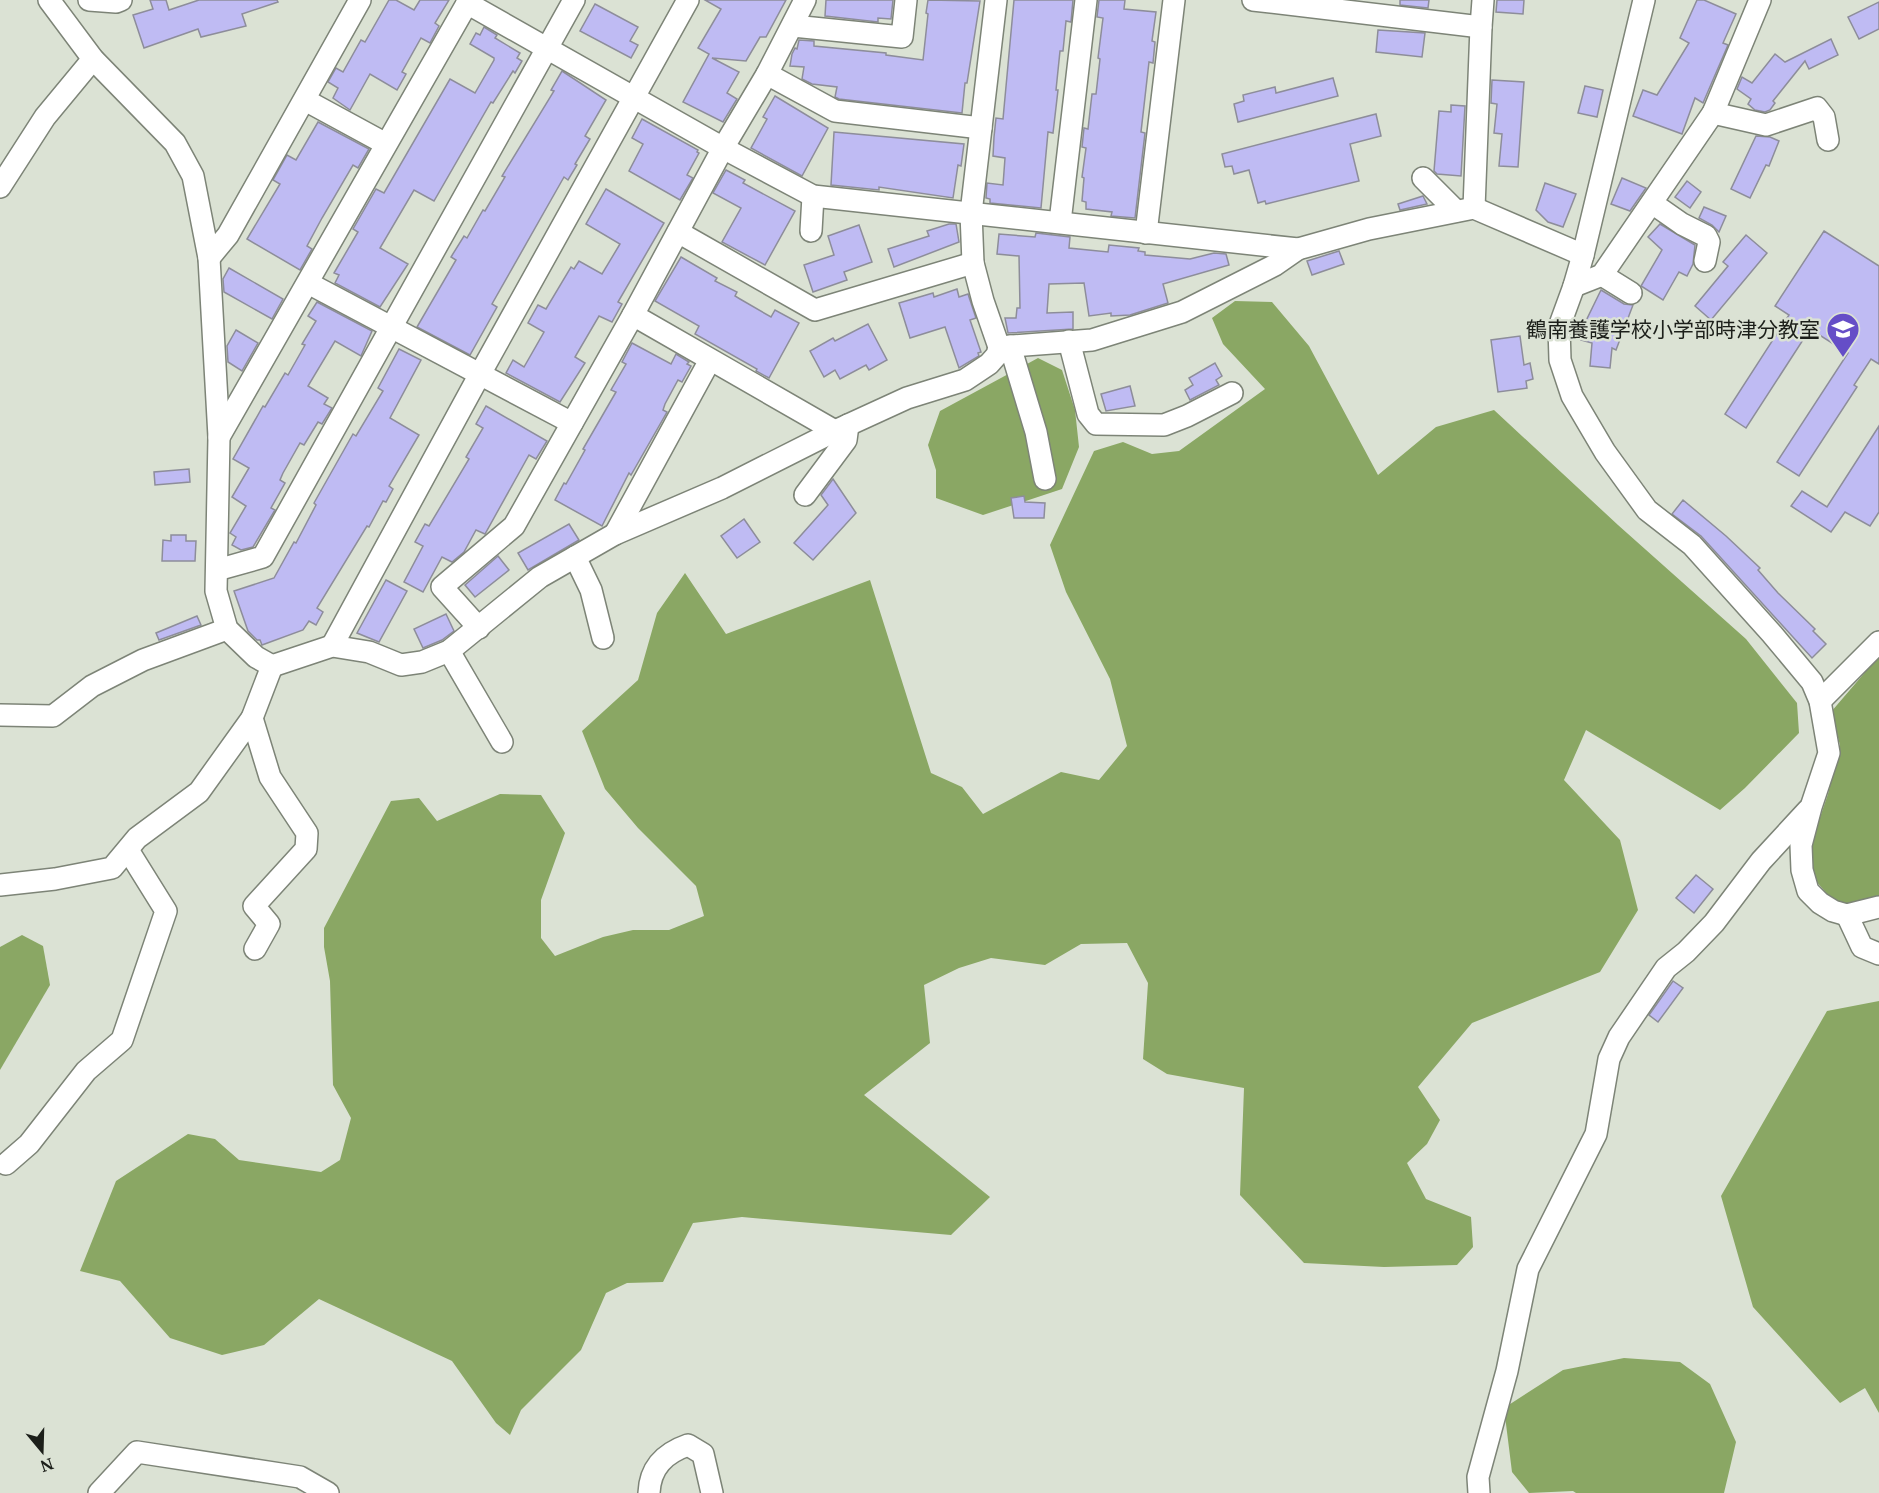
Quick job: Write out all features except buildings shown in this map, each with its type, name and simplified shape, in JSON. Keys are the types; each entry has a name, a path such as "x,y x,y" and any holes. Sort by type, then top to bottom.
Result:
{"street":[{"path":"49,0 93,59 175,143 193,176 209,258 219,437 216,591 227,629 256,657 272,666 332,646 369,652 401,665 422,662 449,651 540,577 615,534 722,488 841,428 907,398 965,380 989,364 1004,347 1092,339 1182,312 1275,265 1299,249 1369,229 1465,210"},
{"path":"89,0 116,2 121,0"},
{"path":"209,258 228,235 360,0"},
{"path":"217,570 263,557 574,0"},
{"path":"332,646 688,0"},
{"path":"479,628 442,587 514,526 633,315 723,148 767,74 805,0"},
{"path":"793,26 902,37 906,0"},
{"path":"996,0 971,213 974,263 983,301 1004,347 1036,432 1045,479"},
{"path":"1060,222 1086,0"},
{"path":"1146,233 1174,0"},
{"path":"1253,0 1303,3 1481,27"},
{"path":"1465,210 1483,0"},
{"path":"1644,0 1583,255 1559,327 1560,360 1572,396 1592,431 1647,510 1692,545 1812,682 1820,701 1829,753 1801,845 1802,870 1808,891 1833,912 1847,915 1879,907"},
{"path":"1574,286 1602,275 1713,113 1760,0"},
{"path":"219,437 468,1 723,148 813,196 1299,249"},
{"path":"0,187 45,117 93,59"},
{"path":"767,74 835,111 981,128"},
{"path":"305,100 386,144"},
{"path":"1713,113 1766,125 1817,108 1824,117 1828,140"},
{"path":"1424,178 1465,210 1583,255"},
{"path":"811,231 813,196"},
{"path":"1652,203 1682,224 1707,236 1709,242 1705,261"},
{"path":"678,232 815,310 974,263"},
{"path":"1602,275 1631,293"},
{"path":"308,283 572,423"},
{"path":"633,315 710,360 841,428 846,440 805,495"},
{"path":"1069,341 1088,414 1096,424 1164,425 1232,393"},
{"path":"615,534 710,360"},
{"path":"575,557 591,590 603,638"},
{"path":"0,715 53,716 92,686 143,660 227,629"},
{"path":"1820,701 1879,642"},
{"path":"449,651 502,742"},
{"path":"0,885 112,868 137,838 199,792 252,718 272,666"},
{"path":"252,718 270,777 307,833 306,849 254,906 269,924 255,949"},
{"path":"1479,1493 1478,1477 1507,1371 1528,1269 1596,1134 1606,1089 1609,1059 1619,1037 1666,968 1686,952 1714,923 1761,861 1811,807"},
{"path":"6,1164 29,1144 86,1071 122,1040 166,911 128,850"},
{"path":"1847,915 1862,947 1879,954"},
{"path":"649,1493 649,1485 661,1459 672,1451 688,1445 703,1454 712,1493"},
{"path":"99,1493 137,1452 300,1477 328,1493"}],"shaded area":[{"path":"1235,301 1272,302 1309,346 1378,475 1436,427 1494,410 1746,639 1797,703 1799,733 1720,810 1586,730 1564,780 1620,840 1638,910 1600,972 1472,1023 1418,1087 1440,1120 1427,1144 1407,1163 1426,1199 1471,1217 1473,1247 1457,1265 1384,1267 1304,1263 1240,1195 1244,1088 1167,1074 1143,1059 1148,983 1127,943 1081,944 1045,965 991,958 959,968 924,985 930,1043 864,1095 990,1197 951,1235 742,1217 693,1223 663,1282 627,1283 606,1293 581,1350 521,1410 510,1435 496,1423 452,1361 319,1299 264,1345 222,1355 170,1338 120,1281 80,1271 116,1181 188,1134 215,1139 239,1160 321,1172 340,1160 351,1118 333,1085 330,981 324,947 324,928 391,801 419,798 437,821 500,794 541,795 565,833 541,900 541,938 555,956 603,937 633,930 669,930 704,916 696,886 638,828 605,789 582,731 638,680 657,613 685,573 726,634 870,580 931,773 962,787 983,814 1061,772 1099,780 1127,746 1110,679 1066,592 1050,545 1094,451 1123,442 1152,454 1179,451 1265,389 1223,344 1212,318"},
{"path":"1038,358 1062,370 1075,410 1079,447 1062,489 983,515 936,498 936,470 928,445 940,411"},
{"path":"1879,656 1879,897 1854,908 1835,903 1815,880 1809,867 1811,844 1828,794 1840,745 1831,712"},
{"path":"22,935 43,946 50,985 0,1070 0,947"},
{"path":"1879,1001 1879,1413 1865,1388 1840,1403 1753,1307 1721,1196 1827,1011"},
{"path":"1624,1358 1680,1362 1710,1384 1736,1442 1724,1493 1576,1493 1573,1491 1529,1493 1512,1472 1504,1408 1563,1370"}],"place":[{"name":"鶴南養護学校小学部時津分教室","path":"1843,358"}]}
